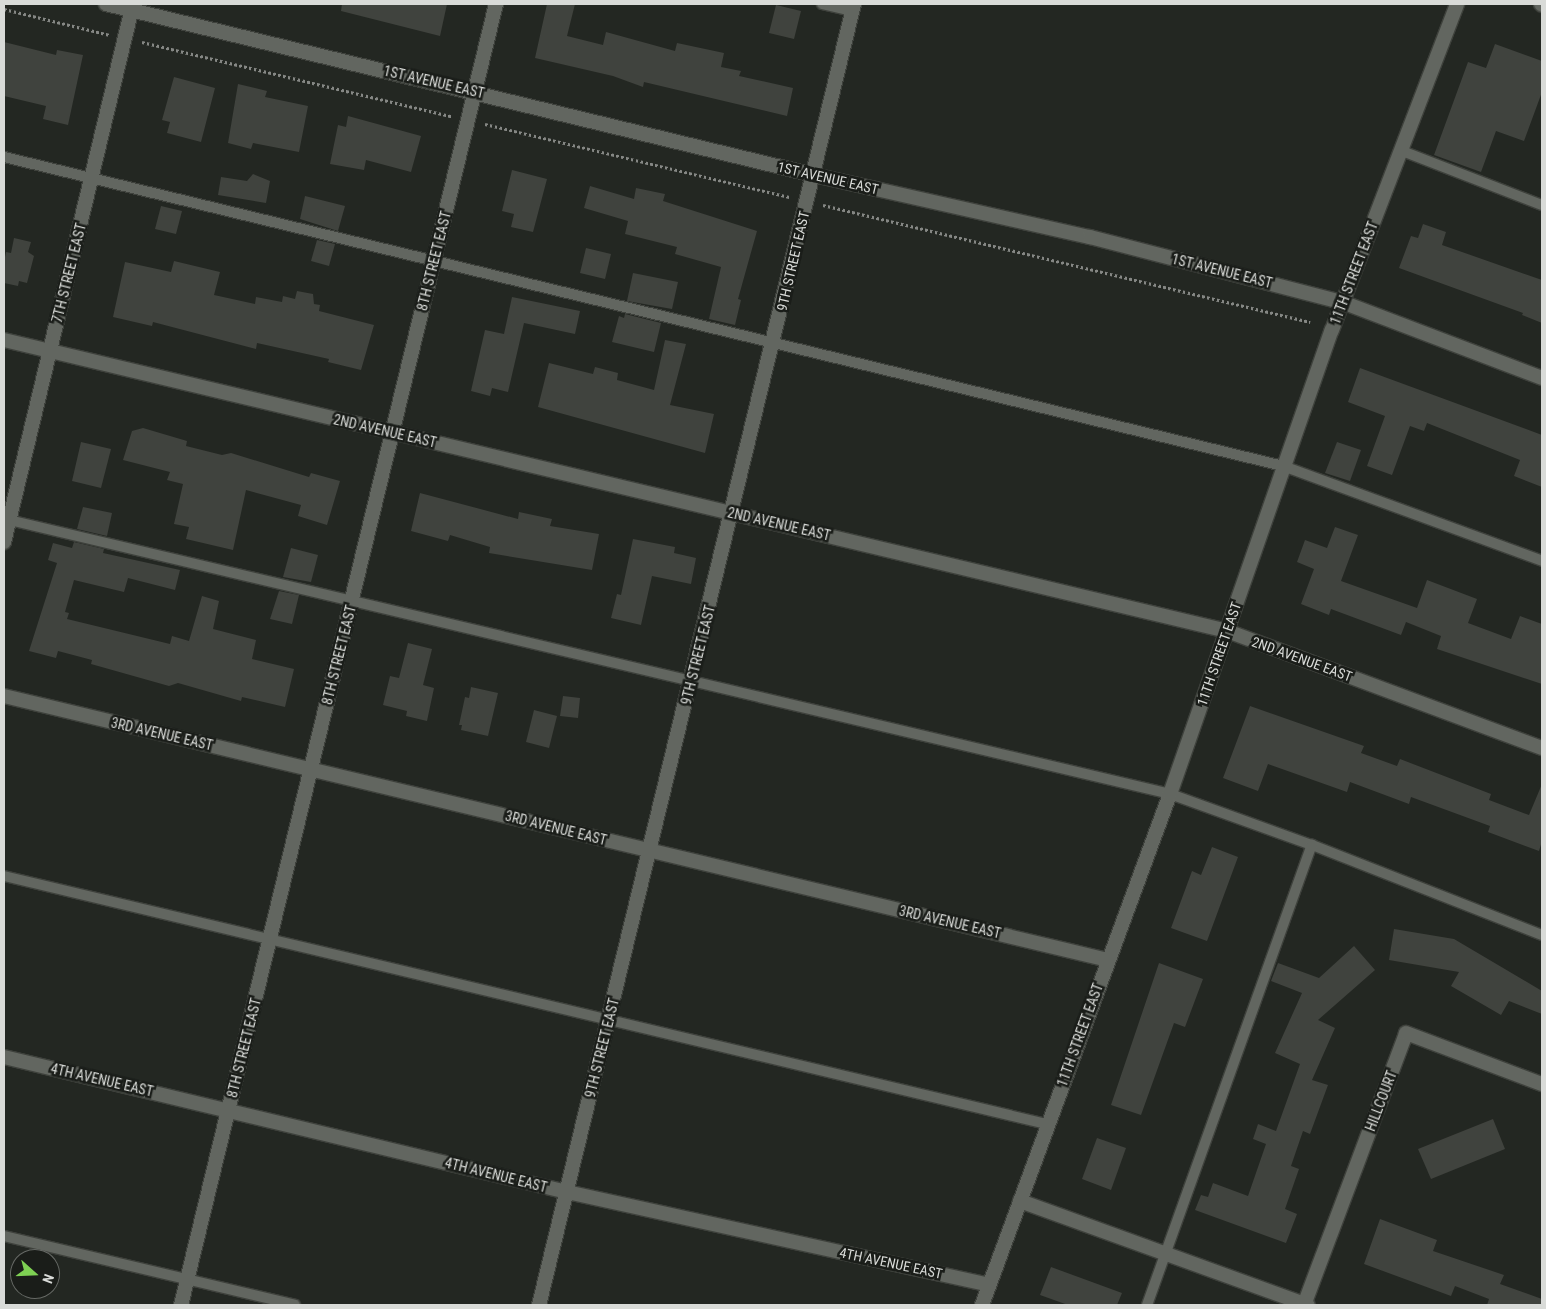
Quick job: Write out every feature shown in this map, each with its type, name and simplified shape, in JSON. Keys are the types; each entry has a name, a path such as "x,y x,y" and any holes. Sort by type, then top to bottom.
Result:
{"street":[{"name":"1ST AVENUE EAST","path":"106,4 133,7 814,175 1090,237 1342,302 1542,378"},
{"name":"8TH STREET EAST","path":"181,1305 496,4"},
{"name":"11TH STREET EAST","path":"982,1305 1170,794 1283,466 1342,302 1402,152 1457,4"},
{"name":"7TH STREET EAST","path":"4,542 6,519 50,351 133,7"},
{"name":"9TH STREET EAST","path":"539,1305 733,513 854,8"},
{"name":"2ND AVENUE EAST","path":"4,340 1227,631 1542,748"},
{"name":"3RD AVENUE EAST","path":"4,696 1108,960"},
{"name":"HILLCOURT","path":"1305,1305 1406,1033 1542,1084"},
{"name":"4TH AVENUE EAST","path":"4,1057 567,1192 989,1285"},
{"path":"1020,1201 1305,1305"}],"lane":[{"path":"822,4 854,8"},
{"path":"1402,152 1542,205"},
{"path":"4,157 1283,466 1542,561"},
{"path":"6,519 1170,794 1312,845 1542,935"},
{"path":"1146,1305 1312,845"},
{"path":"4,876 609,1022 1047,1124"},
{"path":"4,1236 295,1305"}],"path":[{"path":"4,10 112,35"},
{"path":"141,42 451,116"},
{"path":"482,123 789,197"},
{"path":"822,205 1310,322"}],"building":[{"path":"342,4 447,4 440,36 341,11"},
{"path":"547,4 575,4 567,36 603,45 606,32 675,51 677,43 724,53 721,67 741,71 739,76 793,88 787,116 644,82 643,87 613,76 535,58"},
{"path":"776,5 801,11 794,39 769,33"},
{"path":"4,42 56,55 57,50 83,55 68,125 43,119 46,106 4,96"},
{"path":"1495,44 1542,61 1542,92 1524,141 1496,131 1481,172 1434,155 1468,62 1486,68"},
{"path":"174,77 215,88 201,142 167,133 170,122 162,120"},
{"path":"238,84 267,91 265,97 308,106 299,152 253,143 251,149 228,143"},
{"path":"348,116 421,136 411,172 366,160 364,170 330,164 338,125 346,127"},
{"path":"512,170 547,179 533,232 511,227 514,214 502,211"},
{"path":"253,174 270,181 266,203 218,195 221,177 247,181"},
{"path":"590,186 634,199 636,188 665,194 663,201 757,231 738,299 741,300 735,325 709,319 721,267 675,254 677,247 625,234 628,221 584,208"},
{"path":"305,196 345,206 338,231 300,219"},
{"path":"161,206 182,211 176,234 155,229"},
{"path":"1423,224 1446,232 1442,245 1542,280 1542,323 1522,315 1523,313 1399,268 1411,236 1418,238"},
{"path":"14,238 31,242 28,252 34,256 27,283 19,281 18,286 4,283 6,252 11,253"},
{"path":"317,240 335,244 329,266 311,261"},
{"path":"586,248 611,254 605,279 580,273"},
{"path":"174,261 220,272 214,295 255,304 256,297 282,302 283,296 295,299 297,291 313,294 314,304 320,305 319,311 374,325 361,370 328,362 329,359 257,343 256,349 153,322 152,326 113,317 125,262 171,272"},
{"path":"633,273 678,282 672,309 627,301"},
{"path":"512,297 580,311 575,334 524,323 508,392 492,388 490,396 471,391 485,330 504,334"},
{"path":"625,314 661,323 654,352 612,342 619,316 624,318"},
{"path":"665,340 686,344 670,405 714,414 705,453 538,407 549,363 593,374 595,367 618,373 617,380 654,390"},
{"path":"1360,368 1542,435 1542,487 1514,476 1520,460 1427,423 1424,431 1410,426 1392,475 1367,466 1385,416 1348,402"},
{"path":"143,428 187,441 186,446 222,455 231,453 309,477 311,473 340,481 327,525 298,516 301,505 246,490 233,550 186,539 189,527 174,524 183,484 167,480 170,472 123,460 132,431"},
{"path":"81,442 111,449 101,488 72,481"},
{"path":"1337,442 1361,450 1350,481 1325,473"},
{"path":"420,493 518,519 519,512 552,519 550,526 599,534 592,570 489,553 490,547 450,535 448,541 411,531"},
{"path":"83,507 112,513 107,536 77,529"},
{"path":"1335,527 1358,535 1341,581 1417,608 1427,580 1477,599 1468,623 1511,639 1520,616 1542,624 1542,684 1437,649 1441,636 1406,622 1401,635 1331,609 1329,615 1301,604 1314,569 1297,562 1305,540 1327,548"},
{"path":"633,539 675,547 674,553 696,558 691,584 652,576 641,625 611,618 617,594 621,595"},
{"path":"74,542 104,549 103,553 180,570 175,590 128,578 124,592 74,580 65,612 69,613 67,619 170,644 172,636 189,641 202,596 219,601 213,629 256,640 252,659 294,669 285,707 242,697 241,701 178,683 169,686 91,664 92,660 58,651 56,658 29,651 57,563 48,560 53,543 72,548"},
{"path":"291,548 318,555 311,582 283,577"},
{"path":"279,591 299,595 292,624 270,619"},
{"path":"408,643 432,649 423,685 434,688 427,721 406,716 407,711 383,705 390,676 399,678"},
{"path":"471,687 498,693 488,736 461,730 462,725 459,725 465,697 469,698"},
{"path":"563,696 580,698 578,718 560,716"},
{"path":"1250,706 1364,746 1361,753 1397,766 1400,759 1491,794 1489,800 1529,815 1542,784 1542,841 1539,851 1488,832 1490,826 1411,797 1409,804 1350,782 1347,792 1268,764 1258,791 1223,778"},
{"path":"534,710 557,716 549,748 526,742"},
{"path":"1212,847 1238,857 1207,941 1171,928 1192,871 1201,875"},
{"path":"1394,929 1454,939 1542,991 1542,1014 1509,1001 1501,1015 1451,986 1459,972 1389,960"},
{"path":"1354,946 1375,970 1318,1020 1335,1028 1312,1080 1328,1085 1310,1134 1303,1131 1291,1166 1299,1169 1285,1209 1297,1214 1286,1243 1195,1210 1201,1195 1208,1197 1213,1183 1248,1196 1266,1144 1253,1139 1258,1124 1276,1131 1300,1064 1275,1053 1302,993 1271,981 1278,963 1319,978"},
{"path":"1159,963 1203,979 1185,1027 1174,1023 1141,1115 1111,1105"},
{"path":"1493,1119 1505,1149 1431,1179 1418,1149"},
{"path":"1097,1138 1126,1148 1111,1190 1082,1179"},
{"path":"1380,1219 1437,1240 1433,1251 1504,1275 1500,1284 1542,1299 1542,1305 1487,1305 1489,1299 1455,1286 1451,1296 1364,1264"},
{"path":"1051,1267 1122,1293 1117,1305 1068,1305 1040,1295"}]}
